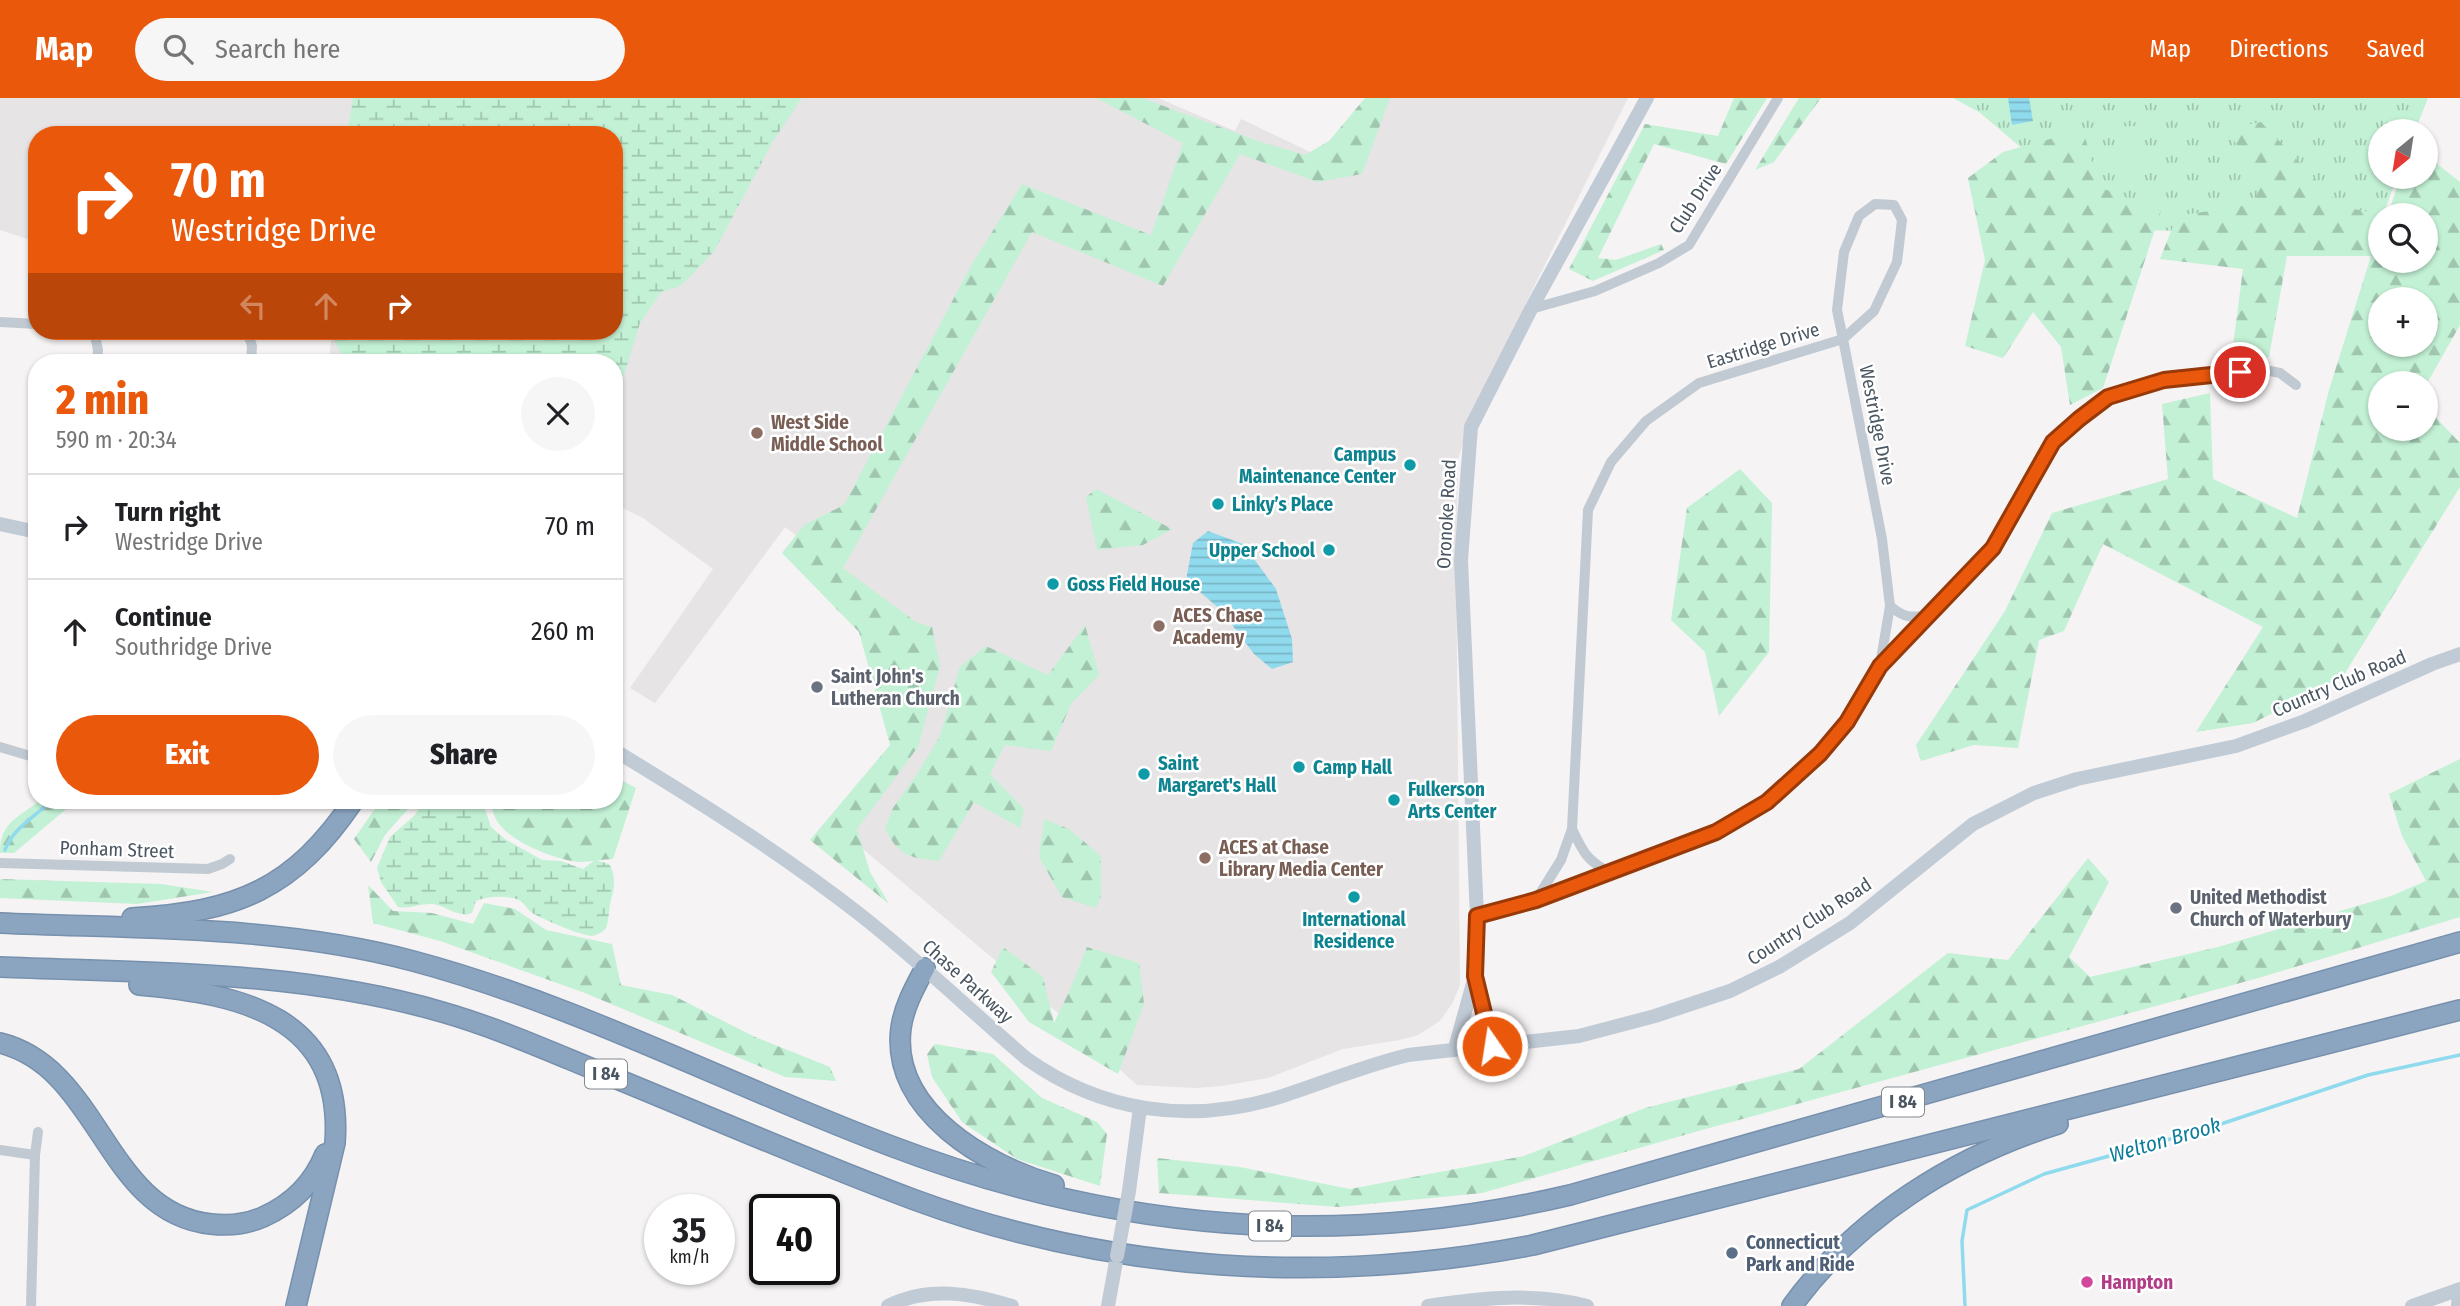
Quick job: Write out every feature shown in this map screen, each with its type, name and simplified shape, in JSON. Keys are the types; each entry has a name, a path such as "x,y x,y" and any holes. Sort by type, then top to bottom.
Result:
{"highway":[{"path":"8,923 186,914 238,901 264,889 296,868 326,838 347,809"},
{"name":"I 84","path":"8,923 264,936 362,949 409,960 526,997 867,1137 978,1177 1108,1209 1201,1222 1297,1227 1435,1220 1527,1205 1658,1171 2460,942"},
{"name":"I 84","path":"0,967 262,978 399,1000 500,1032 873,1184 962,1216 1097,1251 1248,1268 1333,1269 1392,1266 1487,1254 1533,1245 2460,1010"},
{"path":"925,968 905,1012 900,1043 903,1060 918,1095 943,1127 977,1151 1041,1182 1201,1222"},
{"path":"0,972 217,994 240,1001 280,1020 297,1033 323,1065 333,1088 337,1121 335,1143 296,1306"},
{"path":"0,1043 41,1060 55,1072 151,1200 166,1211 201,1223 229,1224 258,1219 301,1193 312,1180 330,1143 334,1121 333,1088"},
{"path":"1792,1306 1826,1265 1875,1220 1920,1188 1973,1157 2048,1127 2286,1054"}],"street":[{"name":"Oronoke Road","path":"1455,1048 1475,976 1477,916 1461,560 1471,427 1531,309 1647,98"},
{"name":"Club Drive","path":"1531,309 1595,291 1659,263 1689,245 1778,98"},
{"name":"Eastridge Drive","path":"1536,900 1561,860 1572,829 1588,510 1611,462 1646,421 1699,383 1843,339 1874,312 1897,262 1902,220 1894,205 1875,204 1859,216 1844,252"},
{"name":"Westridge Drive","path":"1477,916 1536,900 1716,832 1767,802 1820,754 1847,722 1880,666 1890,606 1882,539 1837,310 1844,252"},
{"path":"0,322 9,325 28,324"},
{"path":"1880,666 1993,548 2053,442 2108,397 2164,380 2265,370 2280,373 2296,385"},
{"path":"0,524 28,527"},
{"path":"1890,606 1903,617 1929,615"},
{"name":"Country Club Road","path":"1140,1108 1187,1110 1238,1106 1275,1098 1386,1060 1455,1048 1579,1036 1655,1016 1730,991 1779,967 1850,923 1973,824 2034,793 2077,779 2236,746 2305,721 2460,654"},
{"path":"0,747 28,755"},
{"name":"Chase Parkway","path":"623,756 788,862 857,912 925,968 1007,1042 1050,1075 1096,1097 1140,1108"},
{"path":"1572,829 1583,853 1594,864 1611,873"},
{"name":"Ponham Street","path":"0,863 208,869 230,859"},
{"name":"Oronoke Road","path":"1475,976 1492,1046"},
{"path":"1109,1301 1133,1165 1140,1108"},
{"path":"31,1306 38,1132"},
{"path":"0,1150 35,1155"},
{"path":"2412,1306 2458,1289 2456,1306"},
{"path":"888,1306 914,1297 950,1293 983,1297 1012,1306"},
{"path":"1428,1306 1504,1298 1550,1299 1587,1306"}],"shaded area":[{"name":"ACES Chase Academy","path":"0,98 1158,98 1235,131 1241,119 1333,163 1378,98 1628,98 1478,399 1458,459 1456,553 1460,985 1452,1004 1440,1021 1418,1035 1343,1049 1268,1078 1195,1088 1137,1085 1058,1013 845,834 918,747 830,561 785,527 655,703 630,688 713,569 643,518 623,508 623,354 330,354 331,340 623,340 623,126 28,126 28,239 0,230"}],"green space":[{"path":"353,98 802,98 773,141 715,250 686,281 678,287 661,292 640,323 623,375 623,354 341,354 334,340 623,340 623,126 348,126"},
{"path":"1096,98 1142,98 1258,141 1305,155 1329,141 1365,98 1390,98 1362,174 1318,182 1240,154 1163,286 1032,232 843,568 916,622 932,627 940,666 918,747 857,829 870,872 889,904 810,840 890,745 859,632 782,553 804,525 844,505 972,264 1022,184 1151,235 1183,143"},
{"path":"1734,98 1767,98 1726,164 1654,144 1598,258 1616,260 1661,244 1664,250 1593,281 1569,269 1645,124 1718,136"},
{"path":"1799,98 1821,98 1774,162 1755,170"},
{"path":"1953,98 2428,98 2420,119 2368,119 2368,189 2393,189 2387,203 2368,203 2368,217 2267,234 2086,228 2025,151 1979,112"},
{"path":"2261,122 2342,207 2368,212 2368,256 2287,256 2269,357 2231,361 2243,269 2160,259 2177,216 2254,204 2261,180 2226,129"},
{"path":"2136,126 2138,172 2117,173 2114,127"},
{"path":"2083,130 2099,187 2161,211 2103,388 2070,405 2061,347 2033,312 2003,358 1965,346 1985,260 1968,178 2003,152"},
{"path":"2438,165 2460,182 2460,325 2434,371 2368,371 2368,441 2438,441 2438,420 2460,443 2460,487 2342,678 2253,723 2196,732 2263,627 2103,544 2064,631 2039,640 2018,748 1974,745 1921,761 1916,745 2005,611 2052,513 2168,479 2162,404 2210,393 2213,479 2297,518 2329,390 2368,266 2368,273 2438,273 2438,203 2392,203 2396,189 2438,189"},
{"path":"1740,469 1772,503 1769,652 1719,716 1705,652 1671,620 1687,508"},
{"path":"1096,489 1172,529 1143,545 1097,550 1086,497"},
{"path":"1085,625 1099,675 1071,704 1051,751 1005,745 990,774 1024,809 1020,828 974,802 939,861 920,859 900,850 885,828 893,808 940,736 960,667 986,646 1048,675"},
{"path":"2460,759 2460,917 2262,977 1482,1193 1338,1207 1159,1193 1157,1158 1240,1167 1350,1189 1524,1156 1645,1108 1799,1069 1948,953 2008,960 2088,858 2109,882 2069,957 2090,977 2218,947 2391,896 2426,881 2402,836 2389,794"},
{"path":"623,781 636,788 613,859 580,862 559,858 523,843 503,829 492,809 623,809"},
{"path":"28,809 66,809 14,853 0,853 3,834"},
{"path":"375,809 408,809 385,835 371,862 354,839"},
{"path":"418,809 485,809 491,827 505,839 542,860 561,861 583,869 595,860 609,864 614,884 606,928 592,936 579,933 536,915 521,901 509,897 481,899 476,901 472,913 466,914 433,904 398,907 381,882 377,868 390,837"},
{"path":"1044,819 1069,829 1101,856 1101,897 1096,908 1062,897 1039,857"},
{"path":"0,879 161,884 213,892 137,904 0,898"},
{"path":"368,885 393,911 432,913 473,924 484,903 515,909 546,930 612,944 621,985 672,995 755,1037 830,1067 836,1081 785,1077 585,993 440,941 373,923"},
{"path":"1003,947 1043,977 1054,1023 1087,947 1139,963 1144,1004 1118,1074 1029,1022 991,972"},
{"path":"935,1044 993,1054 1042,1098 1097,1122 1107,1134 1100,1186 1017,1159 962,1122 932,1077 927,1054"}],"water":[{"path":"2008,98 2029,98 2033,121 2012,125"},
{"path":"1208,531 1243,544 1276,589 1292,639 1293,662 1272,669 1254,654 1221,610 1186,580 1193,543"}],"waterway":[{"path":"5,850 13,835 42,809"},
{"name":"Welton Brook","path":"1965,1306 1962,1241 1967,1210 2044,1174 2203,1130 2368,1075 2460,1055"}],"place":[{"name":"West Side Middle School","path":"757,433"},
{"name":"Campus Maintenance Center","path":"1410,465"},
{"name":"Linky’s Place","path":"1218,504"},
{"name":"Upper School","path":"1329,550"},
{"name":"Goss Field House","path":"1053,584"},
{"name":"ACES Chase Academy","path":"1159,626"},
{"name":"Saint John's Lutheran Church","path":"817,687"},
{"name":"Camp Hall","path":"1299,767"},
{"name":"Saint Margaret's Hall","path":"1144,774"},
{"name":"Fulkerson Arts Center","path":"1394,800"},
{"name":"ACES at Chase Library Media Center","path":"1205,858"},
{"name":"International Residence","path":"1354,897"},
{"name":"United Methodist Church of Waterbury","path":"2176,908"},
{"name":"Connecticut Park and Ride","path":"1732,1253"},
{"name":"Hampton","path":"2087,1282"}],"route":[{"path":"1492,1046 1475,976 1477,916 1536,900 1716,832 1767,802 1820,754 1847,722 1880,666 1993,548 2053,442 2108,397 2164,380 2240,372"}]}
